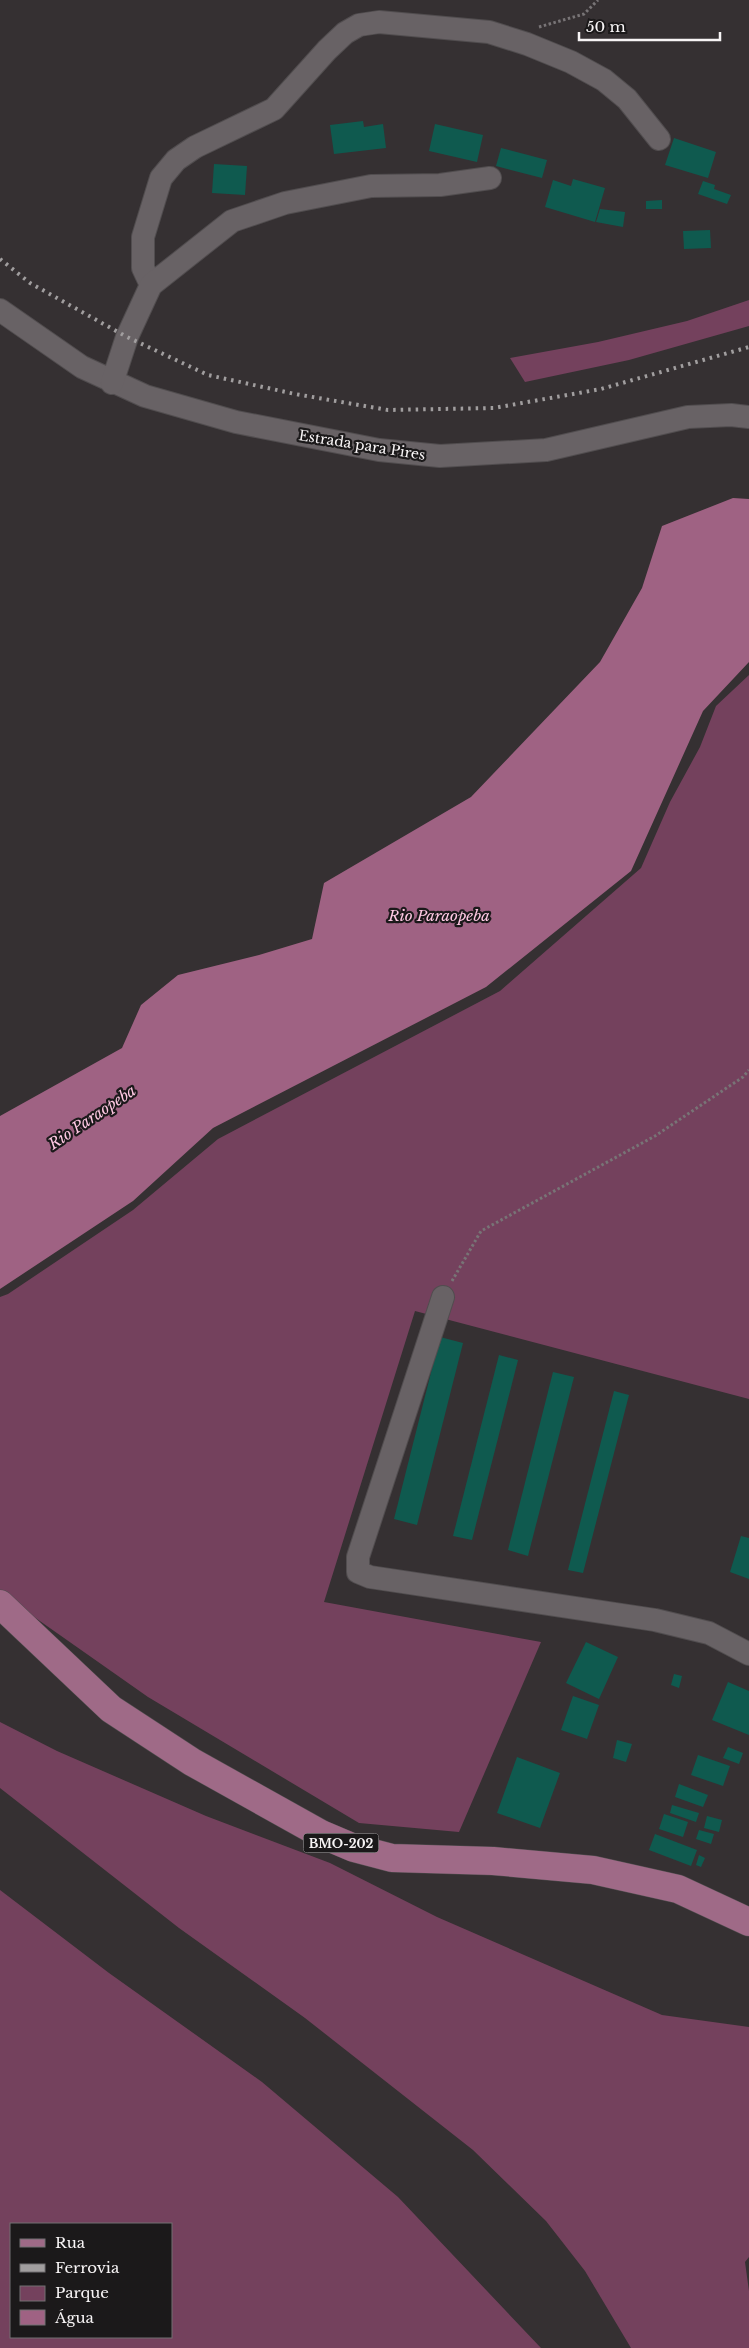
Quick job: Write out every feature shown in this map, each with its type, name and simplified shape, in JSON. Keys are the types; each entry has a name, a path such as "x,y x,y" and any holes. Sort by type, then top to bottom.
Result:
{"main road":[{"name":"BMO-202","path":"0,1604 112,1709 192,1762 321,1834 354,1848 392,1858 493,1860 593,1870 678,1888 749,1922"}],"street":[{"path":"152,285 143,268 143,237 161,178 176,160 195,147 274,109 327,50 346,33 359,25 379,22 489,32 527,44 571,62 604,80 627,99 659,139"},
{"path":"112,383 127,337 152,285 232,221 285,203 371,186 440,185 490,178"},
{"name":"Estrada para Pires","path":"0,310 67,358 112,383 145,396 236,422 379,450 440,456 546,450 688,417 732,415 749,417"},
{"path":"443,1297 358,1557 358,1572 370,1577 655,1620 709,1632 749,1654"}],"path":[{"path":"535,28 584,14 598,0"},
{"path":"443,1297 480,1231 655,1136 743,1077 749,1070"}],"green space":[{"path":"749,300 749,326 629,360 525,382 510,358 598,342 687,321"},
{"path":"749,675 749,1399 415,1311 324,1602 541,1642 459,1832 359,1823 148,1697 0,1593 0,1297 8,1294 133,1210 218,1139 500,991 641,868 670,802 700,747 716,706"},
{"path":"0,1722 57,1751 206,1816 330,1863 437,1917 662,2015 749,2027 749,2257 745,2262 749,2291 749,2348 631,2348 585,2271 546,2221 473,2150 305,2018 179,1928 0,1788"},
{"path":"0,1890 109,1973 262,2082 398,2197 541,2348 0,2348"}],"water":[{"name":"Rio Paraopeba","path":"733,498 749,499 749,662 703,711 631,871 486,987 213,1128 133,1201 0,1289 0,1116 122,1048 141,1005 178,975 259,955 312,939 324,883 471,797 600,662 642,588 662,526"}],"building":[{"path":"363,121 364,127 383,124 386,148 334,154 330,125"},
{"path":"435,124 483,135 477,162 429,151"},
{"path":"674,138 716,152 708,178 665,165"},
{"path":"501,148 547,160 542,178 496,166"},
{"path":"214,164 247,166 245,195 212,193"},
{"path":"573,179 605,188 595,222 545,207 553,180 571,186"},
{"path":"703,181 715,185 714,189 731,195 727,204 698,194"},
{"path":"662,200 662,209 646,209 646,201"},
{"path":"600,209 625,212 623,227 596,222"},
{"path":"710,230 711,248 684,249 683,231"},
{"path":"440,1337 463,1343 417,1525 394,1519"},
{"path":"499,1355 518,1360 472,1540 453,1536"},
{"path":"553,1372 574,1377 528,1556 508,1550"},
{"path":"614,1391 629,1395 583,1573 568,1570"},
{"path":"741,1536 749,1538 749,1579 730,1572"},
{"path":"586,1642 618,1657 599,1699 566,1683"},
{"path":"674,1674 682,1676 679,1688 671,1685"},
{"path":"728,1682 749,1691 749,1735 712,1720"},
{"path":"573,1696 599,1705 587,1739 561,1730"},
{"path":"617,1740 632,1744 626,1762 613,1758"},
{"path":"728,1747 743,1753 739,1764 723,1758"},
{"path":"698,1755 730,1766 723,1786 691,1775"},
{"path":"517,1757 560,1773 540,1828 497,1813"},
{"path":"679,1784 708,1795 703,1807 675,1797"},
{"path":"672,1805 699,1813 696,1822 670,1813"},
{"path":"664,1814 688,1822 683,1837 659,1829"},
{"path":"707,1816 722,1820 719,1832 704,1828"},
{"path":"699,1830 714,1834 711,1844 696,1839"},
{"path":"655,1834 697,1850 691,1866 649,1850"},
{"path":"699,1855 705,1858 701,1867 696,1865"}],"railway":[{"path":"0,259 30,283 127,337 208,375 295,394 388,410 494,408 601,389 749,347"}]}
